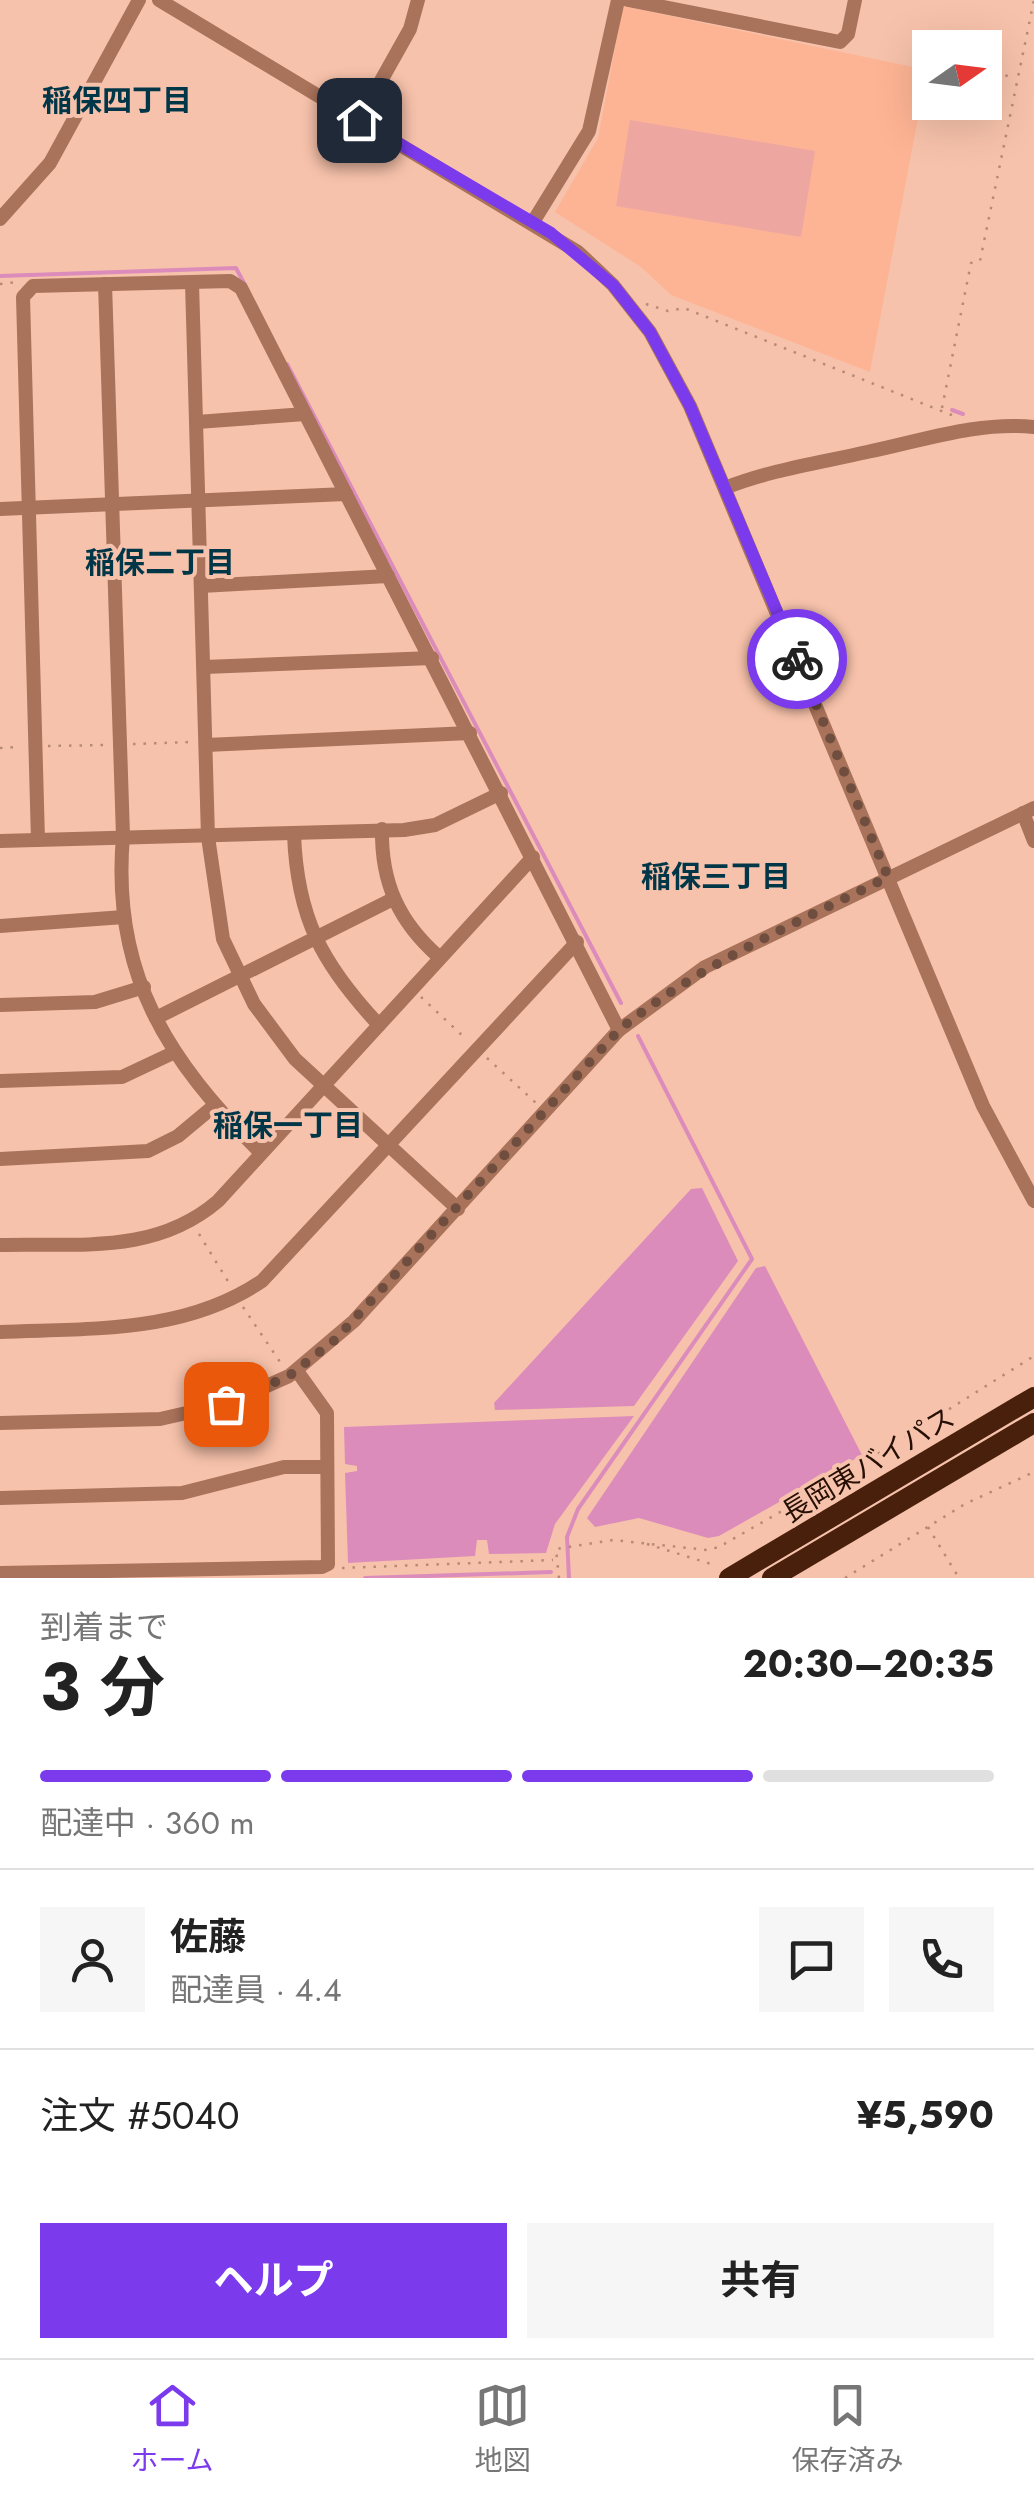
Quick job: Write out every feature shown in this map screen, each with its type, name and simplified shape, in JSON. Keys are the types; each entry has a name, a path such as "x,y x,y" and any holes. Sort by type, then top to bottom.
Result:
{"highway":[{"name":"長岡東バイパス","path":"729,1578 1034,1397"},
{"name":"長岡東バイパス","path":"772,1578 1034,1423"}],"street":[{"path":"0,220 50,163 139,0"},
{"path":"159,0 534,222 596,269 633,310 678,382 983,1106 1034,1201"},
{"path":"359,120 410,29 418,0"},
{"path":"534,222 590,131 618,0"},
{"path":"628,0 840,42 848,34 855,0"},
{"path":"38,840 23,297 27,289 230,281 241,288 619,1030"},
{"path":"192,283 208,836 214,906 237,976 272,1031 458,1210"},
{"path":"105,284 123,836 119,880 127,952 175,1052 214,1106 262,1154"},
{"path":"197,422 305,414"},
{"path":"724,488 759,474 970,430 1034,427"},
{"path":"0,509 346,494"},
{"path":"201,586 388,576"},
{"path":"204,667 432,658"},
{"path":"206,745 470,733"},
{"path":"0,841 294,834 435,825 501,793"},
{"path":"0,1423 180,1415 226,1404 296,1371 336,1339 619,1030 705,967 1028,811 1034,842"},
{"path":"382,830 382,857 393,899 419,939 439,957"},
{"path":"294,834 297,886 315,939 342,984 380,1025"},
{"path":"0,1245 111,1243 162,1236 193,1223 262,1154 533,856"},
{"path":"156,1018 393,899"},
{"path":"0,926 124,918"},
{"path":"0,1332 151,1325 238,1298 281,1264 577,942"},
{"path":"0,1004 96,1002 144,988"},
{"path":"0,1080 122,1076 175,1052"},
{"path":"0,1159 148,1151 178,1136 214,1106"},
{"path":"0,1572 322,1568 330,1558 326,1413 296,1371"},
{"path":"0,1498 182,1494 284,1467 327,1467"}],"path":[{"path":"942,408 971,263 980,261 1034,0"},
{"path":"1002,74 1016,78"},
{"path":"0,284 18,282 27,289"},
{"path":"633,310 646,304 668,311 684,308 958,417 970,430"},
{"path":"0,748 206,745"},
{"path":"559,1578 555,1560 558,1549 641,1542 708,1550 719,1547 1034,1356"},
{"path":"845,1578 927,1526 1034,1472"},
{"path":"927,1526 959,1578"},
{"path":"641,1542 711,1564"},
{"path":"332,1570 555,1560"}],"shaded area":[{"path":"623,6 912,67 912,120 918,120 870,372 671,295 641,267 555,212 598,138"},
{"path":"702,1188 738,1261 634,1406 495,1410 494,1403 691,1189"},
{"path":"765,1266 862,1455 719,1536 708,1538 639,1518 595,1527 587,1518 756,1268"},
{"path":"634,1416 555,1524 546,1553 489,1554 487,1540 477,1540 475,1556 348,1563 345,1473 357,1471 357,1466 345,1464 344,1427"}],"building":[{"path":"630,120 815,151 801,237 616,206"}],"waterway":[{"path":"0,276 236,268 245,285"},
{"path":"287,364 621,1003"},
{"path":"952,410 963,414"},
{"path":"569,1578 567,1537 578,1509 752,1259 638,1036"},
{"path":"365,1578 551,1572"}],"way so far":[{"path":"226,1404 289,1376 336,1339 619,1030 658,998 705,967 888,877 797,659"}],"district":[{"name":"稲保四丁目","path":"117,100"},
{"name":"稲保二丁目","path":"160,562"},
{"name":"稲保三丁目","path":"716,876"},
{"name":"稲保一丁目","path":"288,1125"}],"route":[{"path":"359,120 551,233 613,285 650,332 690,406 797,659"}]}
